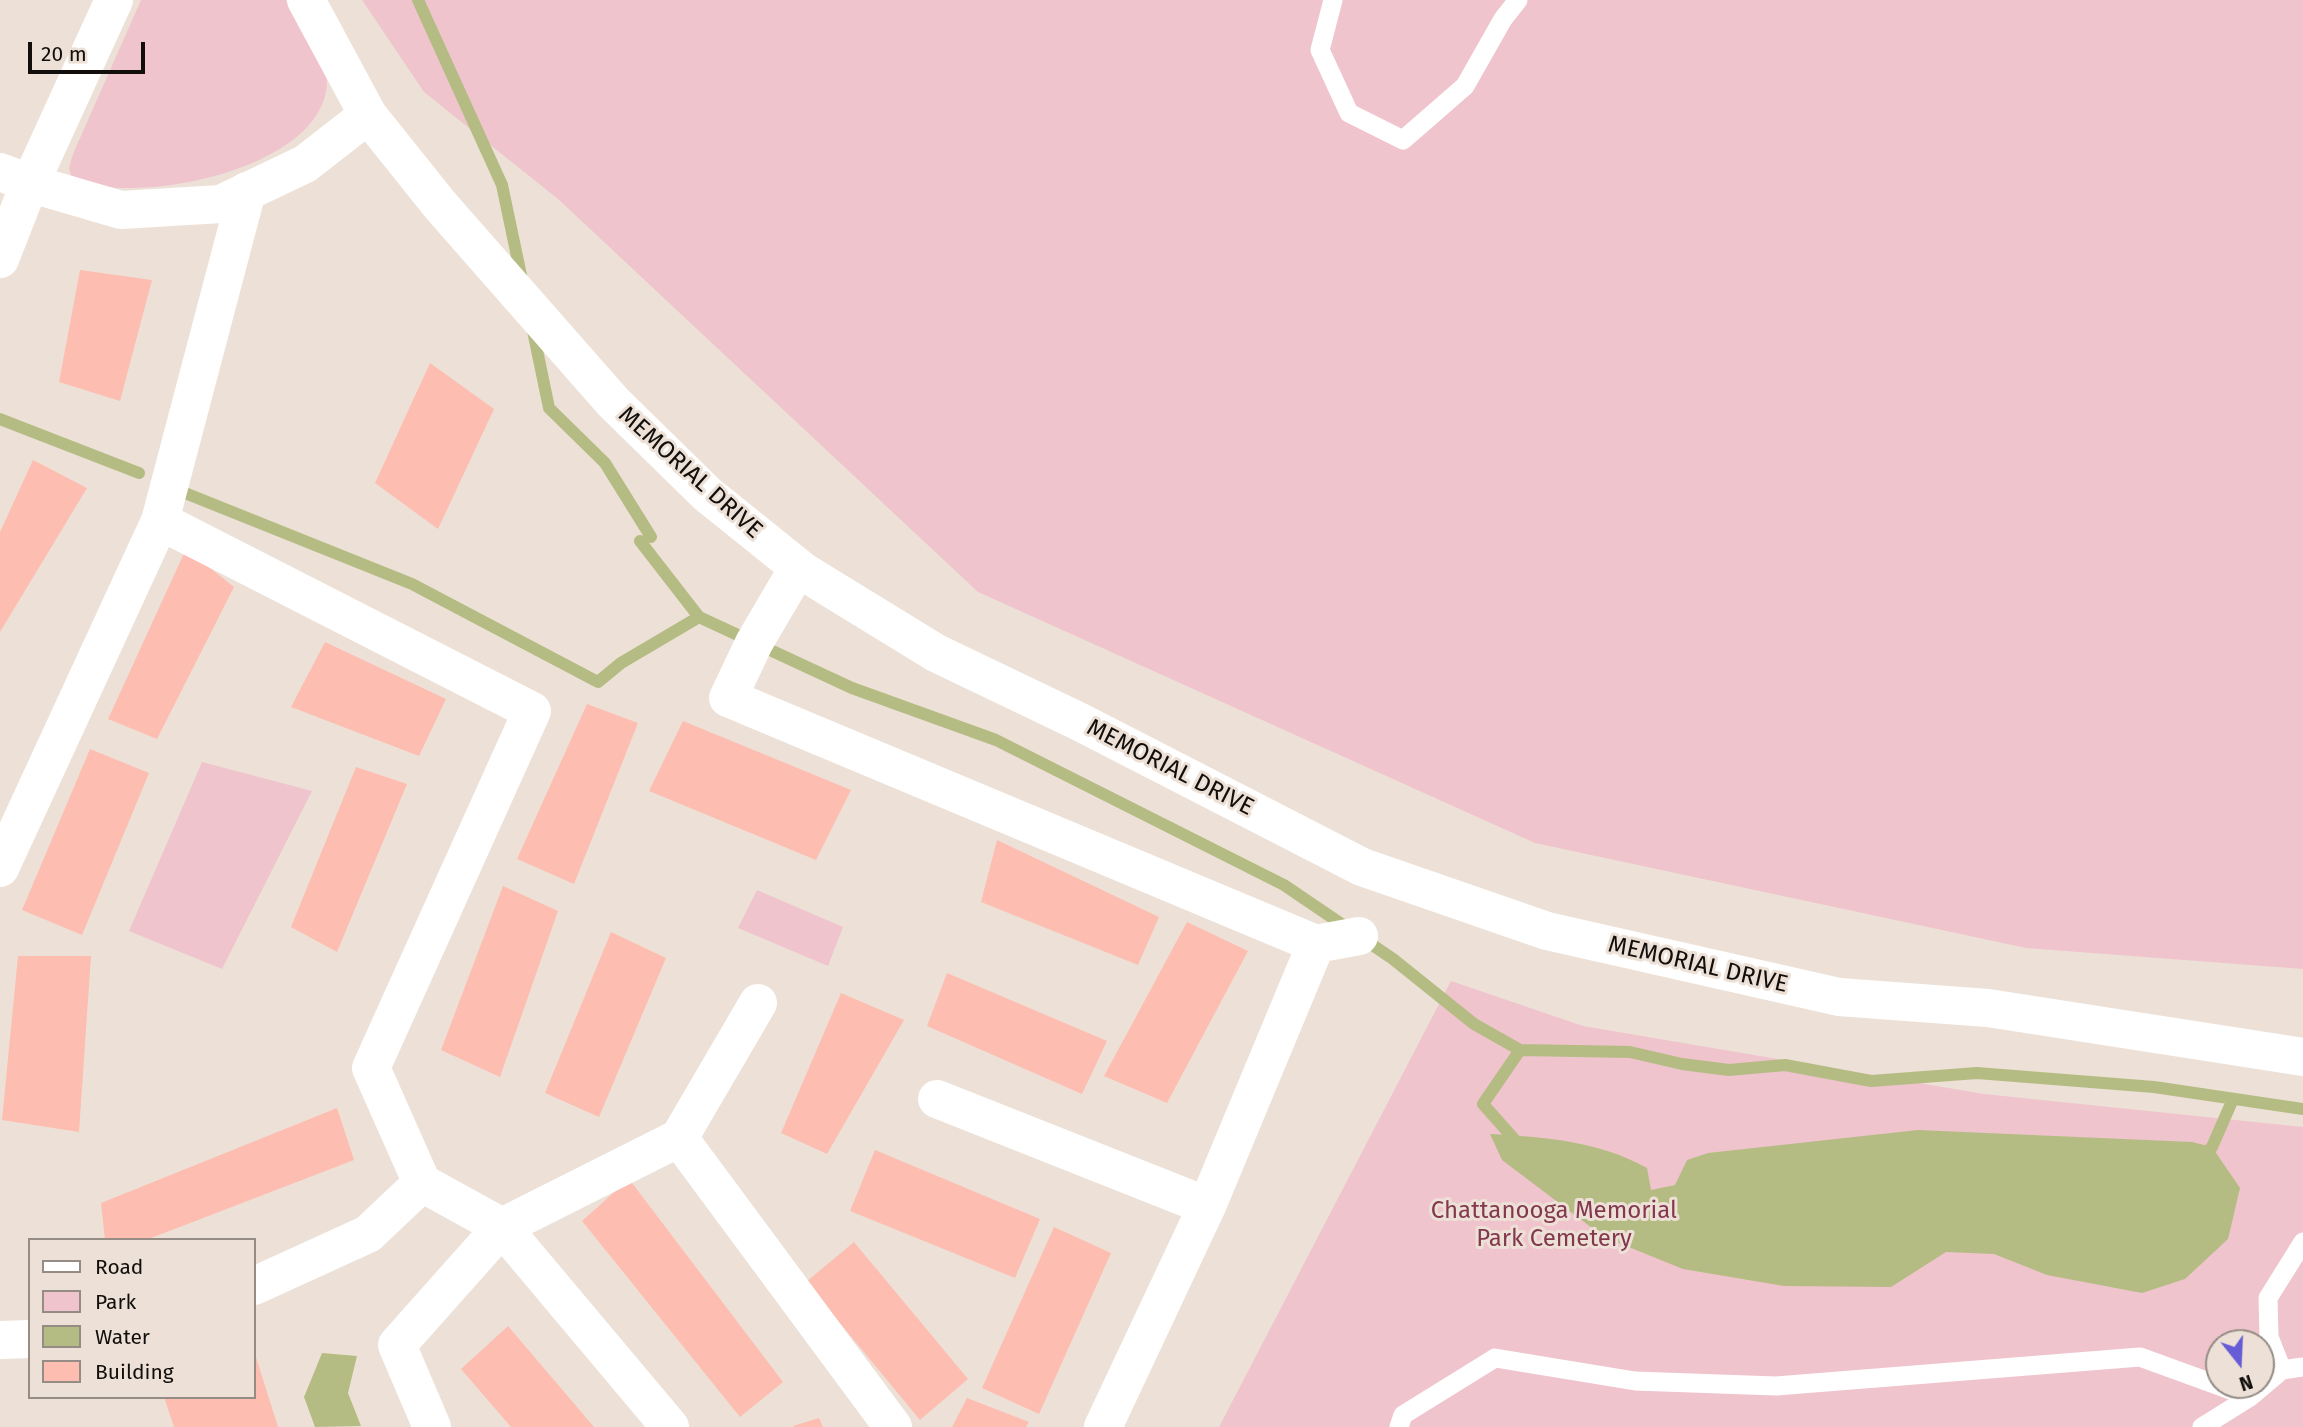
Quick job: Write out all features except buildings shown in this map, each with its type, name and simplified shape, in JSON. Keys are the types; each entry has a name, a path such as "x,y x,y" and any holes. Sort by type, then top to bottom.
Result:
{"street":[{"path":"0,259 16,178 114,0"},
{"name":"MEMORIAL DRIVE","path":"306,0 368,115 440,205 613,402 706,494 798,568 936,653 1080,722 1362,867 1547,931 1839,997 1988,1008 2303,1057"},
{"path":"16,178 121,210 221,204 305,164 368,115"},
{"path":"0,868 160,521 247,191"},
{"path":"160,521 532,711 371,1068 422,1183 502,1227 670,1427"},
{"path":"798,568 754,643 728,698 1316,944 1359,936"},
{"path":"1102,1427 1207,1206 1316,944"},
{"path":"432,1427 397,1345 502,1227 679,1138 758,1003"},
{"path":"937,1099 1207,1206"},
{"path":"679,1138 893,1427"},
{"path":"256,1285 368,1234 422,1183"},
{"path":"0,1340 28,1339"}],"lane":[{"path":"1333,0 1320,50 1349,113 1403,140 1465,86 1503,19 1518,0"},
{"path":"2282,1370 2269,1337 2268,1298 2303,1242"},
{"path":"1399,1427 1403,1415 1495,1358 1635,1381 1776,1386 2140,1357 2205,1381"},
{"path":"2275,1376 2282,1370 2303,1367"},
{"path":"2203,1427 2247,1399"}],"green space":[{"path":"141,0 286,0 316,53 327,80 319,111 297,137 264,158 224,173 181,183 139,188 101,186 72,179 69,168 73,154"},
{"path":"362,0 2303,0 2303,969 2026,948 1535,843 978,592 558,199 424,92"},
{"path":"202,762 312,791 222,969 129,931"},
{"path":"757,890 843,927 828,966 738,928"},
{"name":"Chattanooga Memorial Park Cemetery","path":"1451,981 1583,1026 1984,1094 2303,1127 2303,1427 1219,1427"}],"water":[{"path":"1918,1130 2192,1142 2212,1147 2240,1188 2228,1239 2185,1279 2142,1293 2047,1275 1994,1254 1946,1252 1891,1287 1784,1286 1683,1269 1604,1237 1502,1160 1490,1134 1571,1142 1610,1152 1647,1168 1651,1190 1675,1185 1687,1160 1708,1153"},
{"path":"322,1353 357,1356 348,1393 361,1426 315,1427 304,1397"}],"waterway":[{"path":"418,0 502,185 522,280"},
{"path":"532,326 549,408 605,463 651,537"},
{"path":"0,419 139,473"},
{"path":"175,489 412,584 598,682 621,663 699,617"},
{"path":"640,541 699,617 852,688 996,740 1284,885 1393,959 1474,1024 1520,1050 1630,1052 1682,1064 1729,1070 1785,1065 1871,1081 1977,1073 2154,1087 2303,1109"},
{"path":"1520,1050 1483,1104 1522,1148"},
{"path":"2200,1159 2212,1147 2233,1099"}]}
